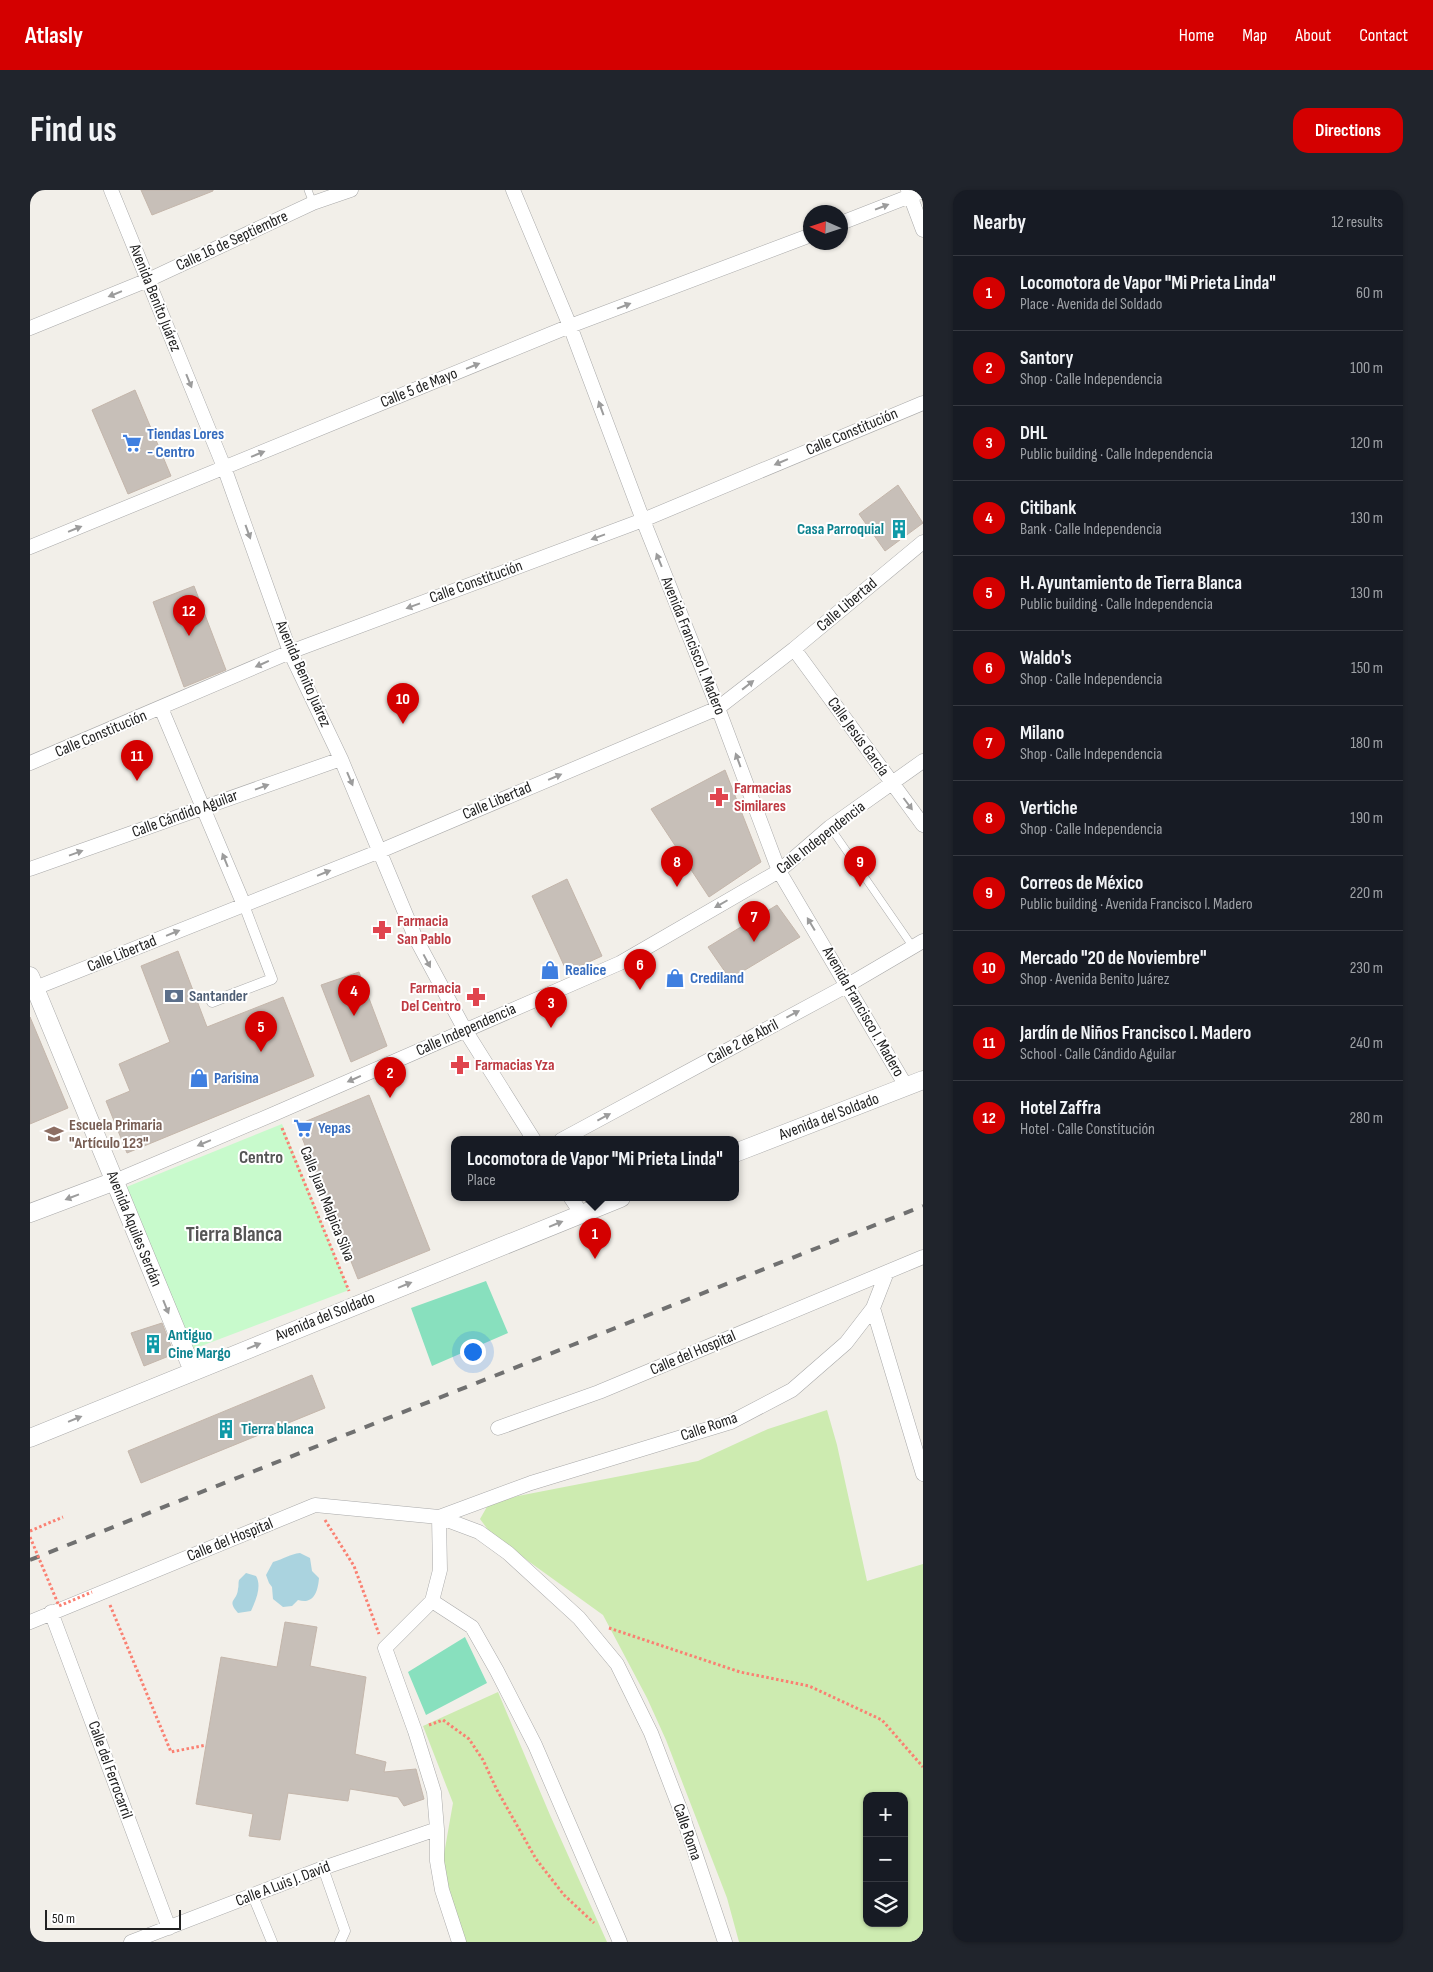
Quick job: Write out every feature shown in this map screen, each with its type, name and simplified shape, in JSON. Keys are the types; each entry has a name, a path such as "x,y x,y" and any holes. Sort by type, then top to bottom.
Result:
{"street":[{"name":"Avenida Benito Juárez","path":"111,190 224,467 290,652 341,759 416,939 465,1030 531,1136"},
{"name":"Calle 16 de Septiembre","path":"30,328 148,280 310,196 351,190"},
{"name":"Avenida Francisco I. Madero","path":"513,190 570,326 779,871 906,1086"},
{"path":"848,220 914,193 923,230"},
{"name":"Calle 5 de Mayo","path":"30,547 570,326 803,238"},
{"name":"Calle Constitución","path":"30,763 290,652 643,520 923,403"},
{"name":"Calle Libertad","path":"32,985 244,905 380,851 718,708 794,649 923,542"},
{"name":"Calle Jesús García","path":"794,649 923,825"},
{"path":"161,708 244,905 272,979 212,1002"},
{"name":"Calle Cándido Aguilar","path":"30,869 341,759"},
{"name":"Calle Independencia","path":"30,1213 114,1181 276,1113 620,963 779,871 830,827 923,761"},
{"name":"Calle 2 de Abril","path":"568,1136 848,985 918,944"},
{"name":"Avenida Aquiles Serdán","path":"32,985 193,1371"},
{"name":"Avenida del Soldado","path":"739,1151 923,1080"},
{"path":"573,1201 581,1214"},
{"name":"Avenida del Soldado","path":"30,1438 614,1201"},
{"path":"887,1272 923,1256"},
{"name":"Calle Roma","path":"439,1518 532,1483 731,1422 792,1390 846,1343 873,1308 887,1272"},
{"name":"Calle del Hospital","path":"498,1428 599,1392 887,1272"},
{"path":"873,1308 923,1474"},
{"name":"Calle del Hospital","path":"30,1622 98,1591 315,1505 439,1518"},
{"path":"439,1518 440,1570 432,1601 385,1648 415,1731 434,1792 437,1861 442,1890 459,1942"},
{"name":"Calle Roma","path":"439,1518 479,1532 508,1553 580,1618 617,1664 651,1733 682,1814 725,1942"},
{"path":"432,1601 472,1627 497,1671 535,1745 620,1942"},
{"name":"Calle del Ferrocarril","path":"51,1612 169,1928"},
{"name":"Calle A Luis J. David","path":"131,1942 323,1868 437,1828"},
{"path":"323,1868 345,1931 340,1942"},
{"path":"253,1896 272,1942"}],"lane":[{"path":"830,827 918,944"}],"path":[{"name":"Calle Juan Malpica Silva","path":"276,1113 355,1305"},
{"path":"315,1505 354,1566 385,1648"},
{"path":"30,1531 63,1517"},
{"path":"30,1537 59,1606 98,1591 171,1752 206,1745"},
{"path":"608,1627 740,1672 809,1686 882,1720 923,1767"},
{"path":"415,1731 443,1720 469,1739 483,1760 497,1790 536,1859 564,1895 598,1928"}],"green space":[{"path":"282,1124 349,1290 188,1351 124,1188"},
{"path":"486,1281 508,1333 432,1366 411,1308"},
{"path":"827,1410 837,1445 867,1581 923,1564 923,1942 739,1942 727,1898 666,1740 647,1698 603,1615 492,1535 480,1519 488,1505 518,1496 698,1461 768,1429"},
{"path":"465,1637 487,1683 426,1715 408,1672"},
{"path":"498,1692 607,1942 466,1942 441,1871 453,1803 423,1726"}],"water":[{"path":"300,1553 310,1558 312,1571 319,1578 318,1588 311,1599 298,1600 292,1606 283,1607 273,1599 272,1587 266,1575 273,1562"},
{"path":"246,1573 256,1576 258,1580 258,1593 251,1611 238,1613 232,1603 237,1593 239,1580"}],"building":[{"path":"141,190 213,190 213,191 152,215"},
{"name":"Tiendas Lores - Centro","path":"135,390 171,476 128,494 92,410"},
{"path":"898,485 923,523 885,551 859,514"},
{"path":"194,586 226,670 184,687 153,602"},
{"path":"725,770 761,862 709,897 651,809"},
{"path":"567,879 602,956 567,972 532,896"},
{"path":"777,905 800,937 730,979 708,947"},
{"path":"178,951 207,1027 283,997 314,1076 127,1153 106,1101 130,1091 119,1064 170,1042 141,966"},
{"path":"359,972 387,1046 351,1062 321,985"},
{"path":"30,1017 68,1108 30,1124"},
{"path":"369,1095 430,1250 358,1279 297,1125"},
{"name":"Antiguo Cine Margo","path":"162,1323 174,1354 144,1366 131,1333"},
{"name":"Tierra blanca","path":"312,1375 325,1408 141,1483 128,1451"},
{"path":"285,1622 317,1627 310,1666 366,1677 355,1754 386,1762 384,1772 416,1769 424,1799 404,1806 398,1797 350,1789 348,1801 288,1793 280,1840 249,1836 253,1814 196,1804 221,1657 277,1667"}],"railway":[{"path":"30,1560 923,1206"}],"place":[{"name":"Tiendas Lores - Centro","path":"132,443"},
{"name":"Casa Parroquial","path":"899,529"},
{"name":"Hotel Zaffra","path":"189,636"},
{"name":"Mercado \"20 de Noviembre\"","path":"403,724"},
{"name":"Jardín de Niños Francisco I. Madero","path":"137,781"},
{"name":"Farmacias Similares","path":"719,797"},
{"name":"Vertiche","path":"677,887"},
{"name":"Correos de México","path":"860,887"},
{"name":"Farmacia San Pablo","path":"382,930"},
{"name":"Milano","path":"754,942"},
{"name":"Realice","path":"550,970"},
{"name":"Crediland","path":"675,978"},
{"name":"Waldo's","path":"640,990"},
{"name":"Santander","path":"174,996"},
{"name":"Farmacia Del Centro","path":"476,997"},
{"name":"Citibank","path":"354,1016"},
{"name":"DHL","path":"551,1028"},
{"name":"H. Ayuntamiento de Tierra Blanca","path":"261,1052"},
{"name":"Farmacias Yza","path":"460,1065"},
{"name":"Parisina","path":"199,1078"},
{"name":"Santory","path":"390,1098"},
{"name":"Yepas","path":"303,1128"},
{"name":"Escuela Primaria \"Artículo 123\"","path":"54,1134"},
{"name":"Locomotora de Vapor \"Mi Prieta Linda\"","path":"595,1259"},
{"name":"Antiguo Cine Margo","path":"153,1344"},
{"name":"Tierra blanca","path":"226,1429"}],"district":[{"name":"Centro","path":"261,1157"},
{"name":"Tierra Blanca","path":"234,1234"}]}
